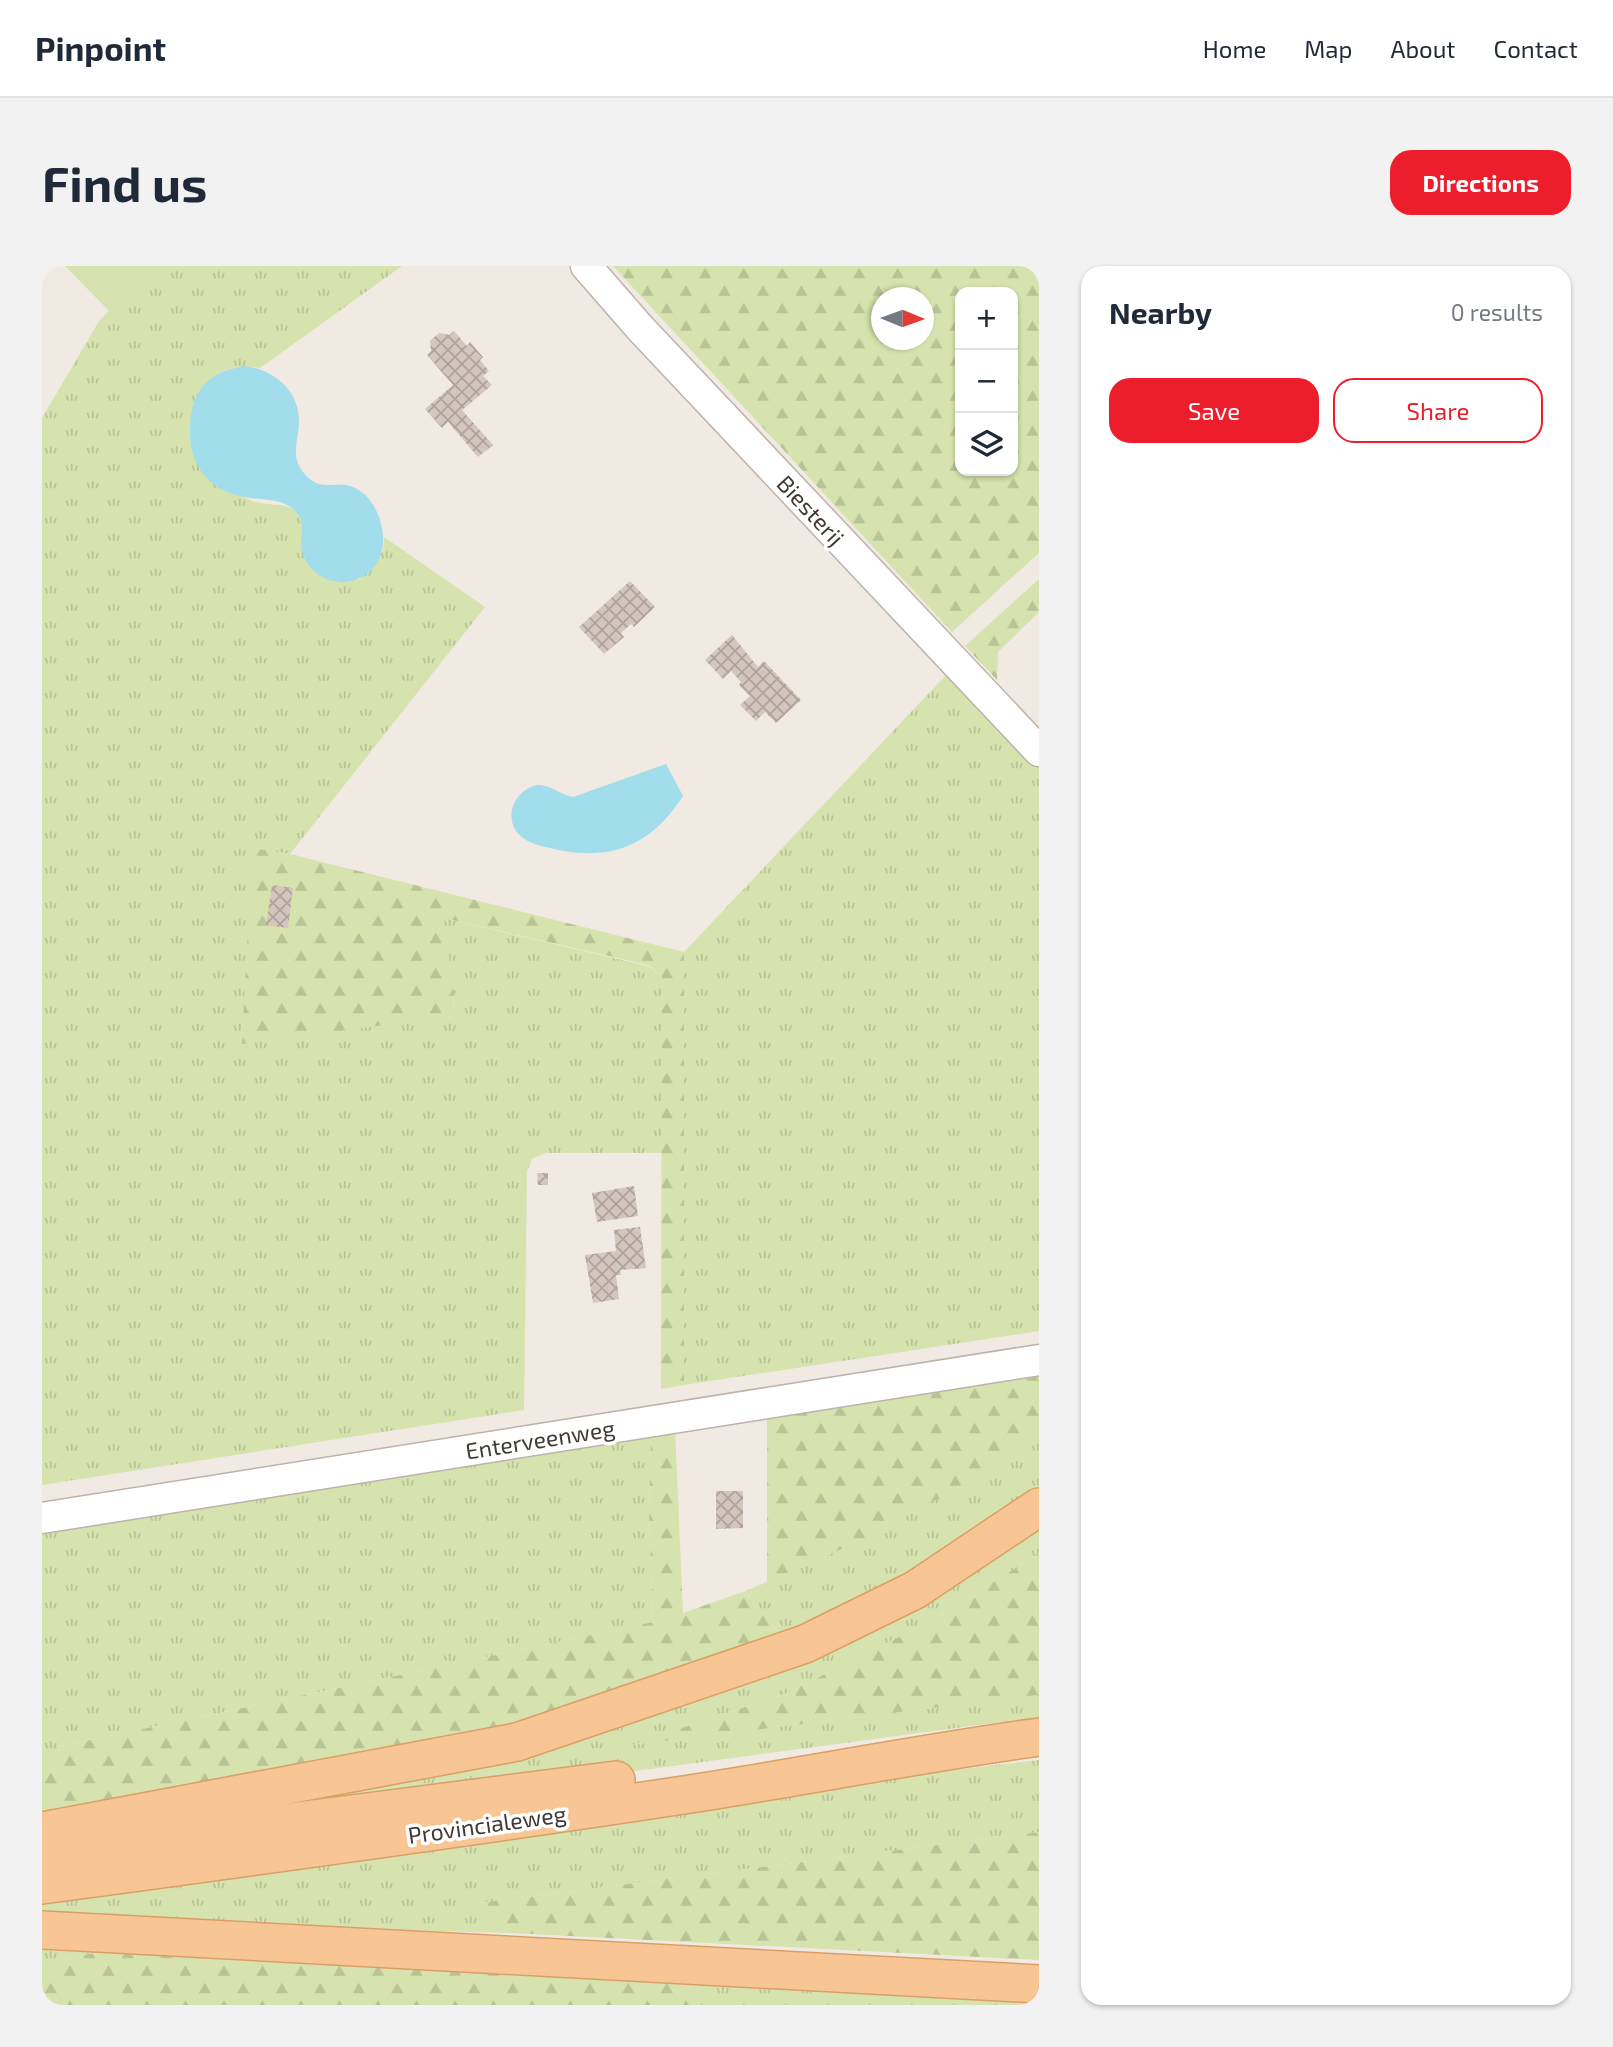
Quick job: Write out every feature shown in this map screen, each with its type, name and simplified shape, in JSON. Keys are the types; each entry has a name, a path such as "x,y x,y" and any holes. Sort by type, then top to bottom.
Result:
{"main road":[{"path":"42,1831 517,1742 805,1644 915,1590 1039,1507"},
{"name":"Provincialeweg","path":"42,1885 640,1802 931,1752 1039,1737"},
{"name":"Provincialeweg","path":"42,1854 700,1770 931,1752"},
{"path":"42,1930 1039,1984"}],"street":[{"name":"Biesterij","path":"586,266 641,329 1039,751"},
{"name":"Enterveenweg","path":"42,1518 1039,1360"}],"green space":[{"path":"65,266 174,266 117,319"},
{"path":"152,266 402,266 260,368 242,367 215,376 206,385 194,410 190,442 248,499 295,510 303,526 301,541 335,582 360,579 383,550 384,537 485,607 290,854 252,848 393,1022 453,1016 454,994 443,918 648,966 662,976 663,1153 545,1153 532,1159 527,1171 524,1410 42,1485 42,418 99,321"},
{"path":"613,266 1039,266 1039,553 952,632"},
{"path":"1039,579 1039,612 998,652 997,680 965,646"},
{"path":"947,674 1039,764 1039,1331 684,1385 684,952"},
{"path":"252,848 290,854 684,952 684,1385 661,1389 662,976 648,965 444,918 454,994 453,1016 242,1044"},
{"path":"1039,1372 1039,1436 974,1478 907,1516 838,1551 767,1582 767,1413"},
{"path":"675,1428 683,1613 745,1591 780,1634 602,1696 473,1734 42,1821 42,1750 653,1622 649,1512 651,1431"},
{"path":"651,1431 649,1512 653,1622 42,1750 42,1527"},
{"path":"1039,1436 1039,1495 928,1564 780,1634 745,1591 821,1558 933,1502"},
{"path":"1039,1518 1039,1553 939,1617 787,1693 636,1744 1039,1695 1039,1717 151,1836 574,1730"},
{"path":"1039,1553 1039,1695 631,1745 787,1693 939,1617"},
{"path":"1039,1760 1039,1832 463,1905 511,1933 42,1921 42,1898 880,1778"},
{"path":"1039,1832 1039,1960 511,1933 462,1905"},
{"path":"42,1940 132,1944 42,1965"},
{"path":"132,1944 699,1971 698,2005 42,2005 42,1965"},
{"path":"699,1971 1039,1988 1039,2005 698,2005"}],"water":[{"path":"245,366 275,377 290,391 298,410 297,460 308,478 319,484 346,485 357,489 373,504 382,526 382,549 377,563 364,576 343,582 320,576 305,559 301,546 302,525 295,511 277,501 228,492 216,486 198,467 190,436 194,401 204,384 214,376"},
{"path":"666,764 683,796 660,825 633,844 601,853 564,851 527,841 516,831 513,824 511,815 516,799 529,788 542,785 573,797"}],"building":[{"path":"454,331 467,346 470,342 483,357 480,360 489,371 483,376 492,385 462,410 493,445 478,457 448,422 442,428 425,409 453,385 427,355 431,351 430,341 439,333 449,335"},
{"path":"630,581 655,607 634,627 631,624 621,633 624,637 604,654 579,627"},
{"path":"732,635 758,667 764,661 801,700 776,723 765,712 756,721 740,705 750,696 739,685 741,682 731,671 723,679 705,660"},
{"path":"272,885 293,888 288,928 266,925"},
{"path":"537,1173 548,1173 548,1185 538,1185"},
{"path":"634,1186 638,1216 597,1222 592,1193"},
{"path":"640,1227 646,1268 620,1270 621,1275 616,1275 619,1299 593,1303 585,1255 616,1251 614,1230"},
{"path":"716,1491 743,1491 743,1528 716,1529"}]}
